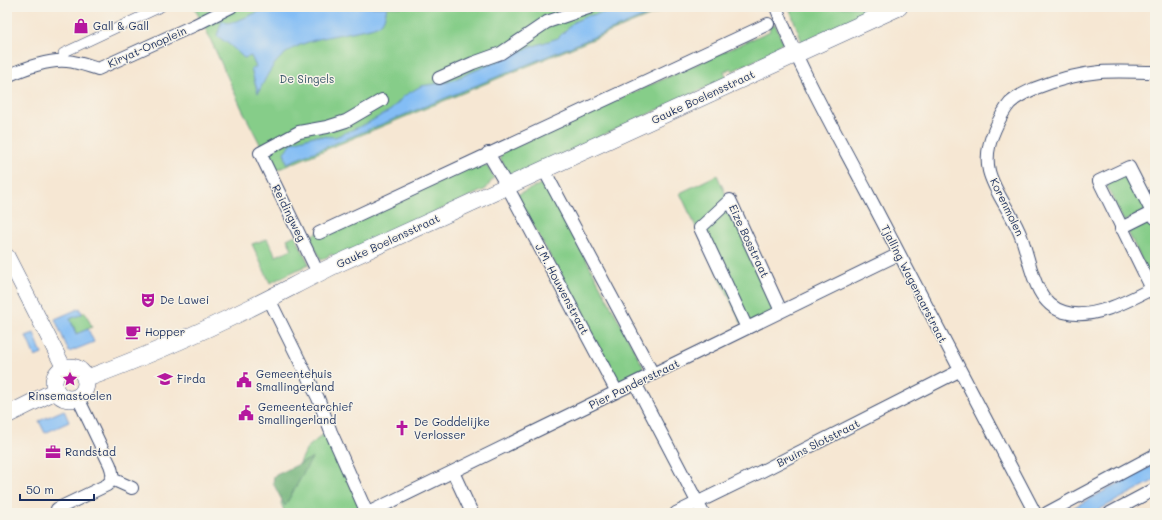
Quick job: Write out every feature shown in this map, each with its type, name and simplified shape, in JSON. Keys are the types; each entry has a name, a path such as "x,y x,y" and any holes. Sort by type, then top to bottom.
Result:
{"main road":[{"name":"Gauke Boelensstraat","path":"85,379 168,345 269,298 318,273 899,7"},
{"path":"71,367 78,369 83,374 85,379 85,390 78,398 72,400 59,396 53,386 55,375 64,368 71,367"},
{"path":"7,415 55,391"}],"street":[{"path":"63,53 161,7"},
{"name":"Kiryat-Onoplein","path":"7,76 19,70 60,61 75,62 98,69 231,7"},
{"path":"439,78 473,62 501,53 547,22 592,7"},
{"name":"Tjalling Wagenaarstraat","path":"776,7 796,54 959,371 984,414 1035,513"},
{"path":"318,233 768,24"},
{"name":"Korenmolen","path":"1154,290 1105,310 1090,313 1071,314 1054,308 1040,292 1022,238 994,184 989,171 988,161 989,148 993,133 1000,117 1011,103 1025,93 1050,83 1101,72 1155,72"},
{"name":"Reidingweg","path":"318,273 260,153 299,132 346,121 382,100"},
{"path":"488,153 507,186"},
{"path":"1121,228 1154,214 1129,167 1099,180 1121,228 1154,290"},
{"path":"544,170 653,374"},
{"name":"J.M. Houwenstraat","path":"507,186 617,392"},
{"name":"Eize Bosstraat","path":"747,328 700,228 730,200 781,312"},
{"name":"Pier Panderstraat","path":"368,513 899,254"},
{"path":"7,256 64,368"},
{"path":"269,298 318,398 331,432 368,513"},
{"name":"Bruins Slotstraat","path":"676,513 700,508 959,371"},
{"path":"635,383 700,508"},
{"path":"58,511 107,485 112,479 110,465 78,398"},
{"path":"1047,513 1155,455"},
{"path":"453,472 472,513"},
{"path":"112,479 132,488"},
{"path":"1110,513 1155,489"}],"green space":[{"name":"De Singels","path":"194,7 671,7 274,171 242,109"},
{"path":"789,7 879,7 802,42"},
{"path":"775,24 783,43 777,46 778,50 732,71 731,68 724,72 727,78 516,175 508,172 500,158 506,150 770,31 769,27"},
{"path":"479,163 488,167 494,177 486,189 335,258 332,254 321,260 310,236"},
{"path":"1126,173 1148,210 1124,222 1108,189 1107,183"},
{"path":"717,175 779,311 743,327 680,193"},
{"path":"545,182 643,366 641,374 623,383 618,382 517,195"},
{"path":"1152,219 1155,225 1155,280 1152,281 1128,232"},
{"path":"295,235 309,264 270,283 252,244 267,239 276,256 292,249 287,239"},
{"path":"85,312 92,327 77,334 70,319"},
{"path":"326,432 362,510 356,513 285,513 281,503 307,448"},
{"path":"312,458 285,506 273,483 274,476"}],"water":[{"path":"270,7 387,7 382,22 377,26 329,36 293,48 281,57 273,66 258,93 251,69 256,67 251,56 244,58 230,45 217,36 222,21 228,23 237,21"},
{"path":"626,7 667,7 287,163 284,152 293,142 314,136 335,137 364,125 391,110 404,96 421,86 448,82 534,46 558,38 574,22 587,16"},
{"path":"80,308 82,314 70,319 76,334 88,329 94,342 69,352 55,319"},
{"path":"34,333 42,354 35,357 26,336"},
{"path":"64,410 69,422 45,433 39,421"},
{"path":"1155,464 1155,480 1093,513 1063,513"}],"place":[{"name":"Gall & Gall","path":"81,26"},
{"name":"De Lawei","path":"148,300"},
{"name":"Hopper","path":"133,332"},
{"name":"Rinsemastoelen","path":"70,379"},
{"name":"Firda","path":"165,379"},
{"name":"Gemeentehuis Smallingerland","path":"244,380"},
{"name":"Gemeentearchief Smallingerland","path":"246,413"},
{"name":"De Goddelijke Verlosser","path":"402,428"},
{"name":"Randstad","path":"53,452"}]}
